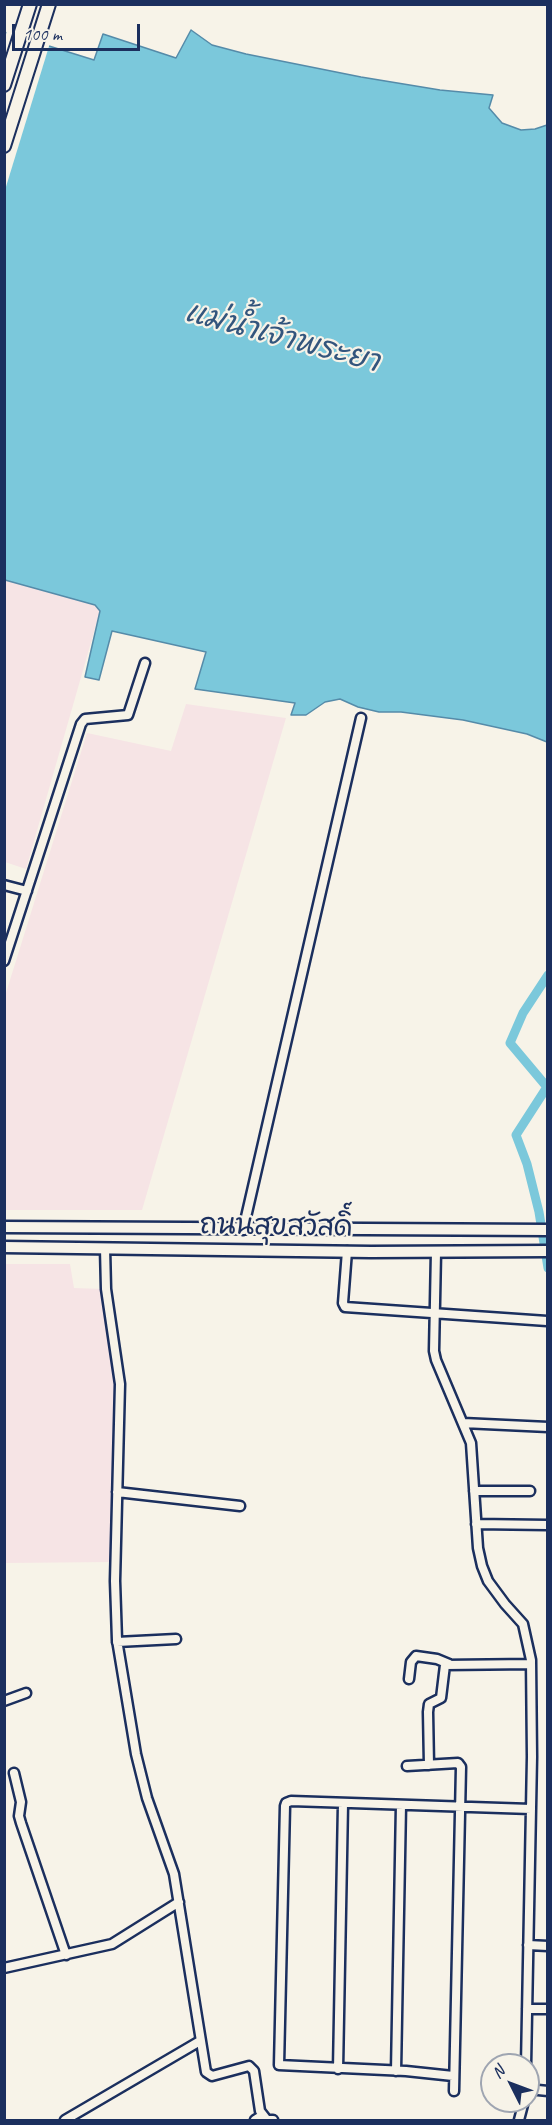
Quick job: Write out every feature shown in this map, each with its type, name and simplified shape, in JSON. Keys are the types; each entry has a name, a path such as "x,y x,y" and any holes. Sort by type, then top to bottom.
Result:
{"highway":[{"path":"4,86 30,4"},
{"path":"4,146 49,4"}],"main road":[{"name":"ถนนสุขสวัสดิ์","path":"4,1227 548,1230"},
{"path":"436,1230 436,1252"},
{"name":"ถนนสุขสวัสดิ์","path":"4,1247 436,1252 548,1251"}],"street":[{"path":"4,961 81,724 86,719 128,715 145,663"},
{"path":"243,1230 361,718"},
{"path":"4,885 27,891"},
{"path":"4,926 15,930"},
{"path":"105,1248 106,1289 120,1384 115,1581 117,1642 136,1754 147,1798 174,1874 206,2072 212,2076 249,2066 254,2071 260,2111 267,2120 273,2121"},
{"path":"347,1251 343,1303 345,1307 547,1322"},
{"path":"436,1252 434,1341 436,1360 471,1443 478,1548 482,1566 496,1593 523,1624 531,1664 526,2053"},
{"path":"463,1423 548,1426"},
{"path":"474,1491 530,1491"},
{"path":"117,1492 240,1506"},
{"path":"476,1524 548,1525"},
{"path":"117,1642 176,1639"},
{"path":"409,1679 411,1662 416,1656 437,1659 449,1664 531,1664"},
{"path":"429,1765 429,1704 441,1698 443,1668 449,1664"},
{"path":"4,1701 26,1693"},
{"path":"407,1766 458,1763 460,1765 454,2091"},
{"path":"15,1773 21,1802 19,1815 66,1955"},
{"path":"453,2076 396,2071 282,2067 278,2062 285,1806 291,1801 531,1809"},
{"path":"338,2069 343,1804"},
{"path":"396,2071 401,1805"},
{"path":"4,1968 112,1944 178,1902"},
{"path":"528,1945 548,1946"},
{"path":"527,2008 548,2009"},
{"path":"65,2121 200,2041"},
{"path":"255,2121 263,2115"}],"shaded area":[{"path":"4,580 94,605 100,611 26,869 5,862"},
{"path":"186,704 286,718 142,1210 5,1210 5,996 87,733 171,751"},
{"path":"4,1264 70,1264 74,1288 103,1289 117,1384 111,1562 5,1563"}],"water":[{"name":"แม่น้ำเจ้าพระยา","path":"191,30 212,45 246,54 361,77 440,90 493,95 489,108 502,123 521,130 547,125 547,742 527,734 463,720 401,712 379,712 358,707 340,699 325,702 306,715 291,715 295,703 195,689 206,652 112,631 99,680 85,677 100,611 95,605 5,580 4,32 94,60 103,34 176,58"}],"pier":[{"path":"7,30 50,43 5,190 5,39"}],"waterway":[{"path":"548,975 523,1013 510,1043 547,1087 516,1135 527,1164 539,1212 548,1268"}]}
